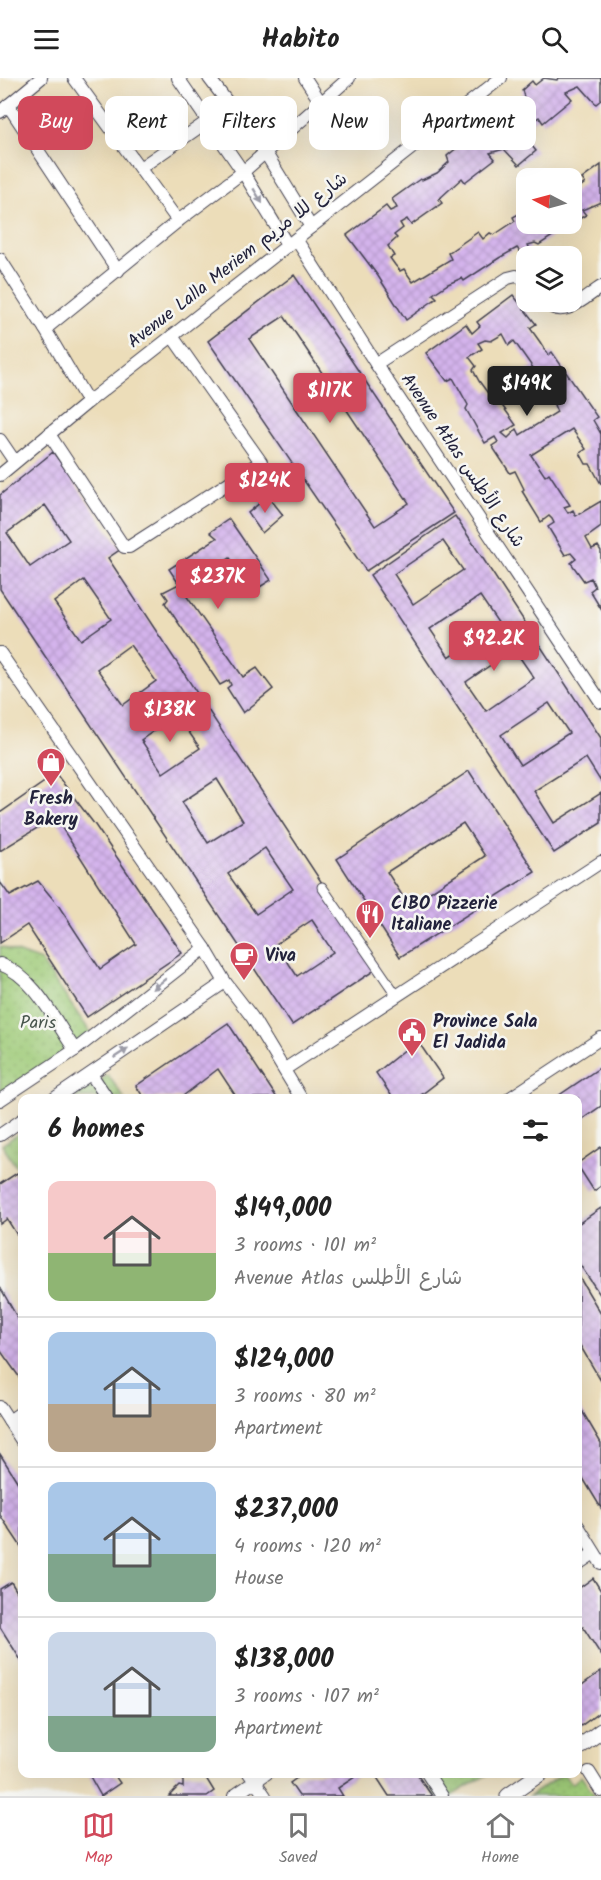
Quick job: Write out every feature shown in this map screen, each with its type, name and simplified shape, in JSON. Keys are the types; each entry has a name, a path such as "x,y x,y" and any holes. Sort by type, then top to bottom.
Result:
{"street":[{"path":"41,78 4,108 118,271"},
{"path":"74,78 178,221"},
{"name":"Avenue Atlas شارع الأطلس","path":"178,78 200,111"},
{"path":"209,78 265,152 311,227"},
{"path":"305,78 317,96"},
{"path":"328,96 349,78"},
{"name":"Avenue Lalla Meriem شارع للا مريم","path":"0,475 88,402 501,78"},
{"path":"45,329 178,221 243,172 309,113"},
{"path":"140,168 200,126"},
{"name":"Avenue Atlas شارع الأطلس","path":"227,150 376,364 601,702"},
{"path":"0,259 88,402"},
{"path":"376,364 508,278 516,276"},
{"path":"582,299 601,286"},
{"path":"49,434 124,547 129,547 261,462 172,336"},
{"path":"0,440 15,462"},
{"path":"0,653 205,948 225,982 252,1017 299,1094"},
{"path":"285,1069 601,862"},
{"path":"322,887 397,996"},
{"path":"0,1100 75,1050 205,948"},
{"path":"0,964 16,972 28,983 75,1050"},
{"path":"61,1094 225,982"},
{"path":"516,1094 601,1038"},
{"path":"90,1074 104,1094"},
{"path":"0,1135 18,1123"},
{"path":"0,1407 18,1435"},
{"path":"9,1421 18,1415"},
{"path":"582,1532 598,1558 582,1563"},
{"path":"582,1745 601,1731"},
{"path":"589,1772 601,1791"},
{"path":"234,1796 251,1778"},
{"path":"253,1778 265,1796"},
{"path":"430,1778 441,1796"},
{"path":"508,1796 534,1778"}],"green space":[{"name":"Paris","path":"0,946 41,961 91,1033 0,1095"},
{"path":"108,1075 121,1094 79,1094"},
{"path":"18,1134 18,1170 2,1145"},
{"path":"582,1777 595,1796 529,1796 557,1778 567,1778 572,1784"},
{"path":"424,1778 482,1778 451,1796 436,1796"}],"building":[{"path":"544,78 557,80 558,78 601,78 601,100 596,104 580,86 566,92 572,99 543,123 539,117 536,119 536,96 524,96 522,90 532,81 535,85"},
{"path":"454,150 500,150 490,153 495,159 465,182 462,178 439,199 442,203 411,225 407,219 400,223 403,228 394,235 397,238 388,246 394,256 390,258 400,271 404,269 413,282 451,259 448,253 478,232 483,239 490,233 494,235 515,221 513,217 516,215 516,234 556,234 539,245 535,243 528,246 516,246 516,249 464,281 462,278 448,284 433,294 437,298 406,320 378,276 347,235 386,206 390,211 397,208 392,199 420,179 437,173 449,162 447,156"},
{"path":"505,150 535,150 536,151 519,165"},
{"path":"601,165 601,202 582,210 582,185 585,183 582,179"},
{"path":"294,275 454,513 366,571 208,341","holes":["284,316 409,503 375,526 249,339"]},
{"path":"513,295 516,299 516,312 526,312 536,324 530,328 548,355 552,352 597,417 593,420 601,434 601,484 590,464 586,464 580,453 586,449 572,429 531,455 545,476 549,473 570,505 564,507 568,513 573,510 576,516 601,501 601,527 586,538 592,549 598,546 601,551 601,609 590,591 595,587 591,578 584,581 571,563 576,559 571,553 565,555 548,527 554,523 552,519 549,516 541,522 522,491 524,489 515,471 510,473 492,446 498,442 495,437 485,443 466,409 468,405 453,378 447,381 426,353 466,324 472,333 480,326 477,322","holes":["503,334 509,345 514,341 533,368 527,371 547,400 553,396 557,412 520,435 517,429 508,438 502,433 516,425 491,390 487,392 479,381 473,370 476,366 469,357 482,349 478,343 485,340 491,341"]},
{"path":"53,452 121,549 108,558 378,968 292,1025 0,589 0,495","holes":["45,505 69,540 30,567 7,533","84,580 111,619 81,640 54,602","130,645 156,681 123,705 97,669","177,715 200,748 163,773 141,740","217,779 243,821 208,843 182,802","265,848 293,889 256,914 228,874","312,920 333,952 297,976 276,944"]},
{"path":"268,496 283,515 262,533 248,513"},
{"path":"455,516 601,738 601,782 586,758 534,791 554,823 601,793 601,823 554,853 370,575","holes":["443,541 463,570 413,604 394,574","480,596 499,624 449,657 430,629","514,649 534,678 486,711 466,682","549,703 569,733 520,765 501,735"]},
{"path":"229,519 271,580 255,590 230,558 183,591 243,677 257,668 273,689 243,713 227,688 231,685 229,680 220,685 165,603 168,599 163,592 179,584 169,569 217,538 210,532"},
{"path":"469,771 535,872 400,957 337,859","holes":["463,823 485,856 409,906 387,872"]},
{"path":"56,774 95,825 182,953 87,1017 27,925 0,943 0,882 10,896 38,881 58,905 100,969 136,944 55,817 0,851 0,813"},
{"path":"228,1023 274,1094 234,1094 218,1069 186,1094 141,1094 136,1086"},
{"name":"Province Sala El Jadida","path":"417,1040 443,1078 422,1094 390,1094 376,1073"},
{"path":"601,1067 601,1106 582,1119 582,1094 561,1094"},
{"path":"601,1147 601,1186 594,1191 582,1172 582,1160"},
{"path":"17,1173 18,1175 18,1237 7,1219 0,1224 0,1184"},
{"path":"601,1208 601,1296 582,1268 582,1221"},
{"path":"582,1282 601,1314 601,1381 582,1349"},
{"path":"0,1287 18,1319 18,1375 0,1350"},
{"path":"582,1411 601,1443 601,1508 582,1477"},
{"path":"0,1454 18,1483 18,1542 0,1515"},
{"path":"593,1578 601,1591 601,1655 582,1628 582,1586"},
{"path":"11,1582 18,1593 18,1656 0,1627 0,1589"},
{"path":"601,1671 601,1711 582,1725 582,1685"},
{"path":"91,1778 116,1778 120,1783 101,1796"},
{"path":"180,1778 206,1778 214,1791 207,1796 169,1796 179,1786 183,1787 183,1781"},
{"path":"297,1778 353,1778 338,1788 343,1796 299,1796 290,1783"},
{"path":"377,1778 419,1778 432,1796 389,1796"}],"place":[{"name":"Fresh Bakery","path":"51,788"},
{"name":"CIBO Pizzerie Italiane","path":"370,940"},
{"name":"Viva","path":"244,982"},
{"name":"Province Sala El Jadida","path":"412,1058"}]}
